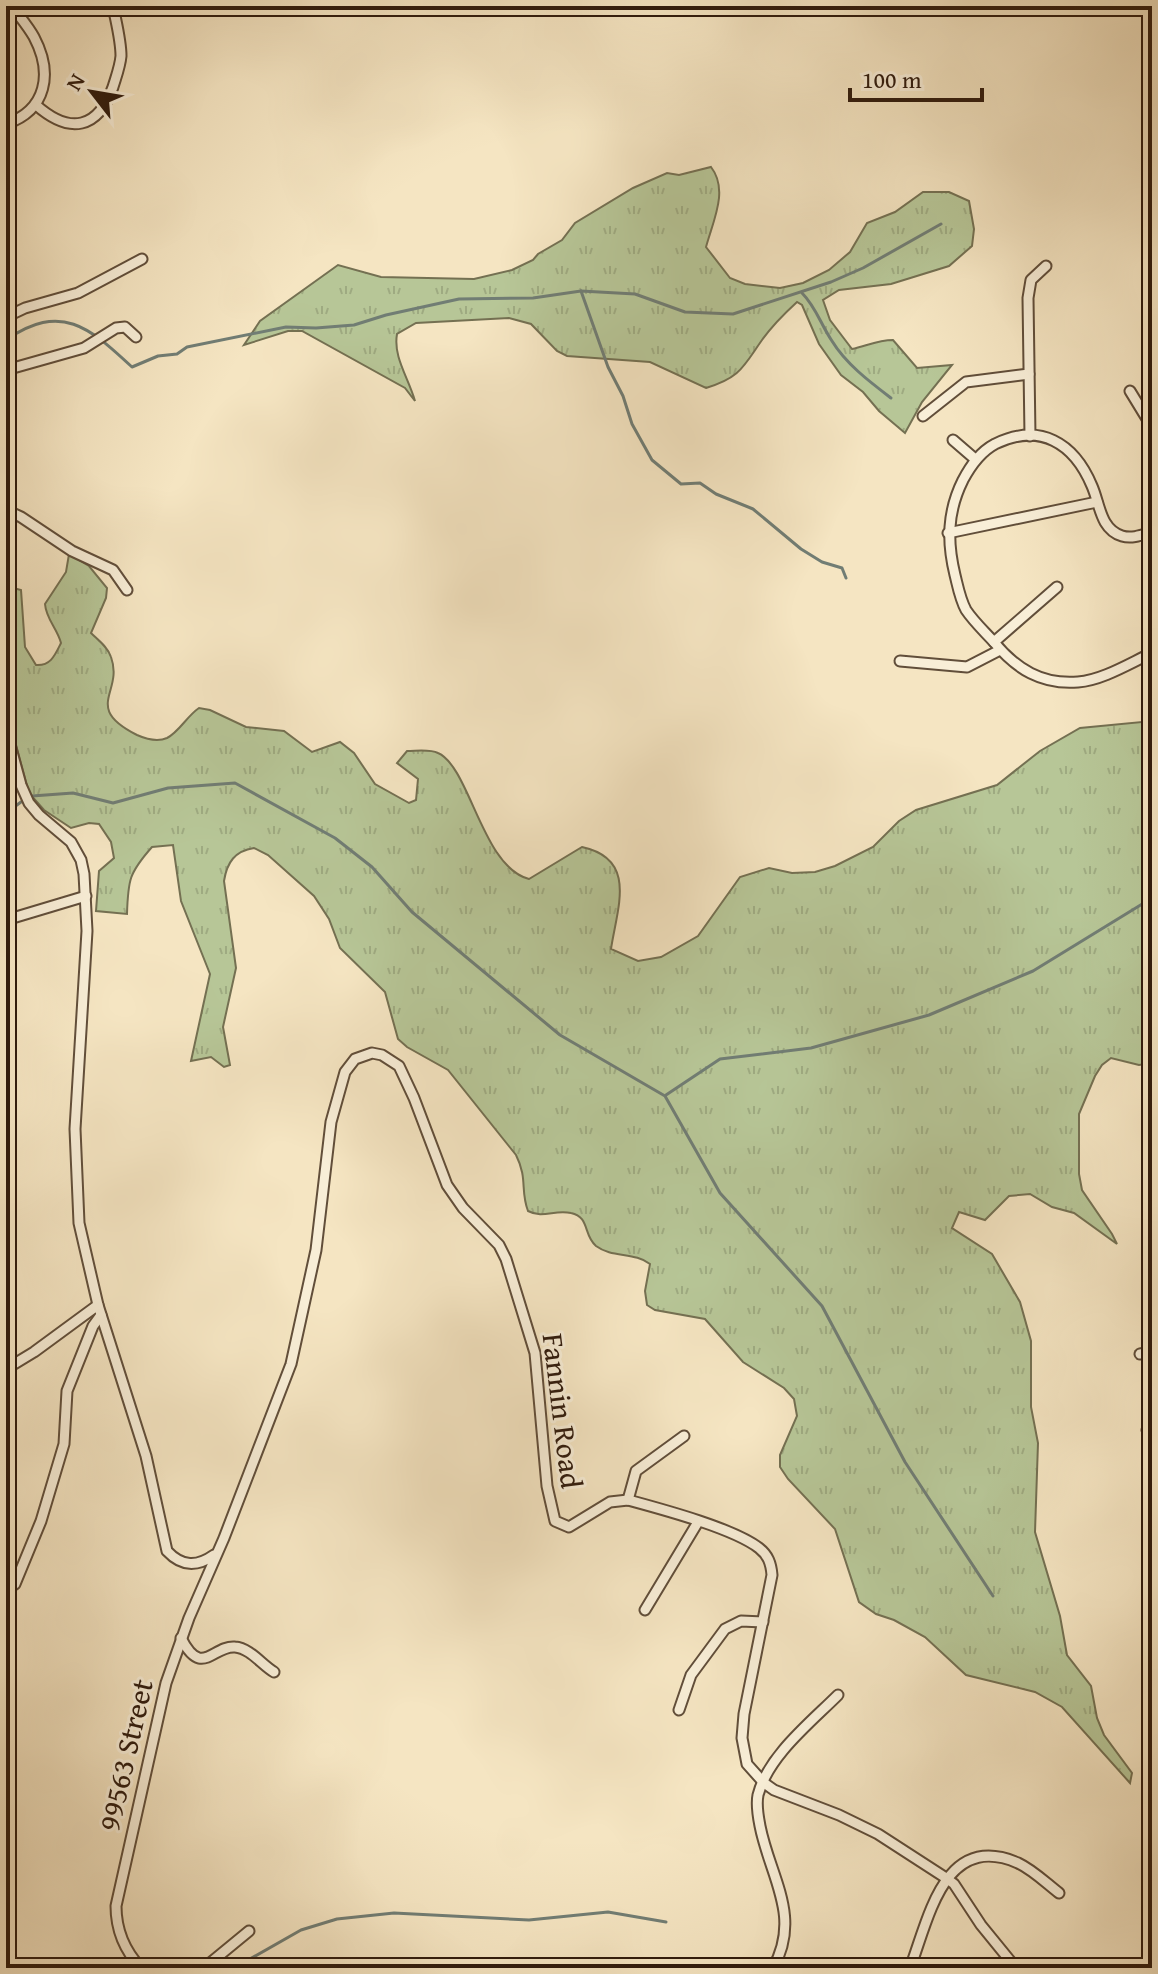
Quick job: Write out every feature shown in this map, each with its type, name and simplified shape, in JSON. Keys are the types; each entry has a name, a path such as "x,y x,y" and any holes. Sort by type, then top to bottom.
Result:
{"street":[{"path":"6,124 27,114 36,105 42,92 44,67 36,42 12,6"},
{"path":"36,105 49,116 68,123 86,122 98,116 106,104 120,64 113,6"},
{"path":"6,317 25,308 78,293 142,259"},
{"path":"1030,436 1029,287 1034,274 1046,266"},
{"path":"6,370 84,348 116,328 125,327 136,337"},
{"path":"923,416 966,382 1029,374"},
{"path":"1130,391 1152,427"},
{"path":"1152,532 1134,537 1114,532 1107,525 1092,485 1065,446 1047,437 1030,436 996,444 975,459 955,500 948,533 950,554 964,605 1018,668 1039,678 1078,682 1152,653"},
{"path":"953,440 975,459"},
{"path":"948,533 1097,502"},
{"path":"6,510 72,551 113,570 127,590"},
{"path":"900,661 967,667 997,646 1057,587"},
{"path":"6,730 29,803 71,842 81,860 87,931 75,1129 79,1223 100,1310 143,1443 167,1551 178,1560 194,1564 217,1553"},
{"path":"6,920 86,896"},
{"name":"Fannin Road","path":"217,1553 263,1440 293,1355 316,1250 331,1122 345,1072 355,1059 372,1053 382,1055 399,1066 447,1185 463,1208 499,1245 506,1259 535,1353 547,1486 555,1521 569,1527 610,1502 628,1500 749,1542 767,1556 772,1575 742,1738 747,1764 764,1783"},
{"path":"6,1369 100,1310"},
{"path":"6,1590 15,1584 41,1521 64,1444 67,1391 100,1310"},
{"path":"1140,1354 1152,1352"},
{"path":"628,1500 636,1471 684,1436"},
{"path":"645,1610 698,1522"},
{"name":"99563 Street","path":"141,1968 125,1947 116,1906 166,1683 181,1638 217,1553"},
{"path":"679,1710 691,1675 725,1629 741,1621 763,1622"},
{"path":"181,1638 189,1650 200,1658 209,1658 227,1648 236,1647 248,1652 274,1672"},
{"path":"773,1968 779,1956 786,1912 758,1819 758,1798 782,1752 838,1695"},
{"path":"764,1783 878,1834 946,1878 954,1884 981,1925 1016,1968"},
{"path":"910,1968 946,1878 968,1860 984,1857 1007,1860 1027,1868 1059,1893"},
{"path":"204,1968 249,1931"}],"green space":[{"path":"711,167 719,186 719,196 706,247 730,278 745,284 780,288 803,283 829,270 850,252 867,223 895,212 923,192 949,192 969,201 974,229 972,246 949,266 891,284 839,290 823,300 830,320 852,349 893,340 917,368 952,365 922,402 905,433 841,375 819,344 802,305 797,302 770,330 734,376 706,388 650,362 567,356 557,351 531,324 509,318 416,323 397,334 399,359 415,401 405,388 302,331 288,331 244,345 260,321 338,265 381,277 474,279 512,270 562,240 575,223 633,188 667,173 679,175"},
{"path":"69,554 89,566 107,588 106,598 91,633 111,657 114,670 108,708 121,725 144,738 163,739 175,732 199,708 246,727 284,731 312,752 340,742 354,753 375,784 409,803 416,800 418,779 397,763 407,751 438,753 459,777 488,838 513,871 529,879 582,847 600,853 611,862 620,887 611,949 638,961 661,957 698,936 740,877 769,868 792,873 815,872 835,866 873,847 899,821 916,810 997,785 1040,751 1080,728 1152,721 1152,1063 1139,1065 1111,1058 1095,1076 1079,1114 1082,1190 1117,1244 1074,1213 1052,1207 1030,1194 1009,1196 985,1220 959,1212 952,1228 992,1254 1020,1302 1031,1341 1031,1407 1038,1443 1035,1532 1060,1616 1067,1655 1091,1686 1097,1718 1104,1735 1132,1773 1130,1783 1062,1707 1035,1692 966,1675 925,1637 876,1614 859,1602 835,1529 780,1467 780,1455 797,1416 794,1399 784,1388 743,1362 705,1319 655,1310 647,1305 645,1291 650,1264 596,1246 577,1215 528,1211 522,1171 516,1155 448,1070 398,1039 385,992 340,948 329,919 314,896 268,855 254,848 233,858 224,881 236,968 223,1027 230,1065 224,1067 211,1057 191,1061 210,974 181,901 173,845 152,847 134,871 129,885 127,914 96,911 99,871 114,858 111,842 99,824 89,823 71,828 44,810 29,793 6,708 6,586 21,590 25,647 36,665 45,664 52,659 61,643 45,604 66,572"}],"waterway":[{"path":"6,340 43,323 59,321 74,324 102,341 132,367 158,356 177,354 187,347 286,327 354,325 459,299 533,298 581,291 635,294 685,312 733,314 831,282 863,268 941,224"},
{"path":"581,291 608,367 623,396 632,424 652,460 681,484 700,483 716,494 753,509 801,549 822,562 842,568 846,578"},
{"path":"802,293 844,357 891,398"},
{"path":"32,796 73,793 113,803 168,788 235,783 335,838 372,867 412,912 560,1035 665,1096 720,1193 822,1306 905,1462 993,1596"},
{"path":"6,813 21,802"},
{"path":"666,1095 720,1059 811,1048 929,1015 1033,971 1152,898"},
{"path":"234,1968 301,1930 337,1919 394,1913 529,1920 608,1912 666,1922"},
{"path":"6,1961 21,1968"}]}
